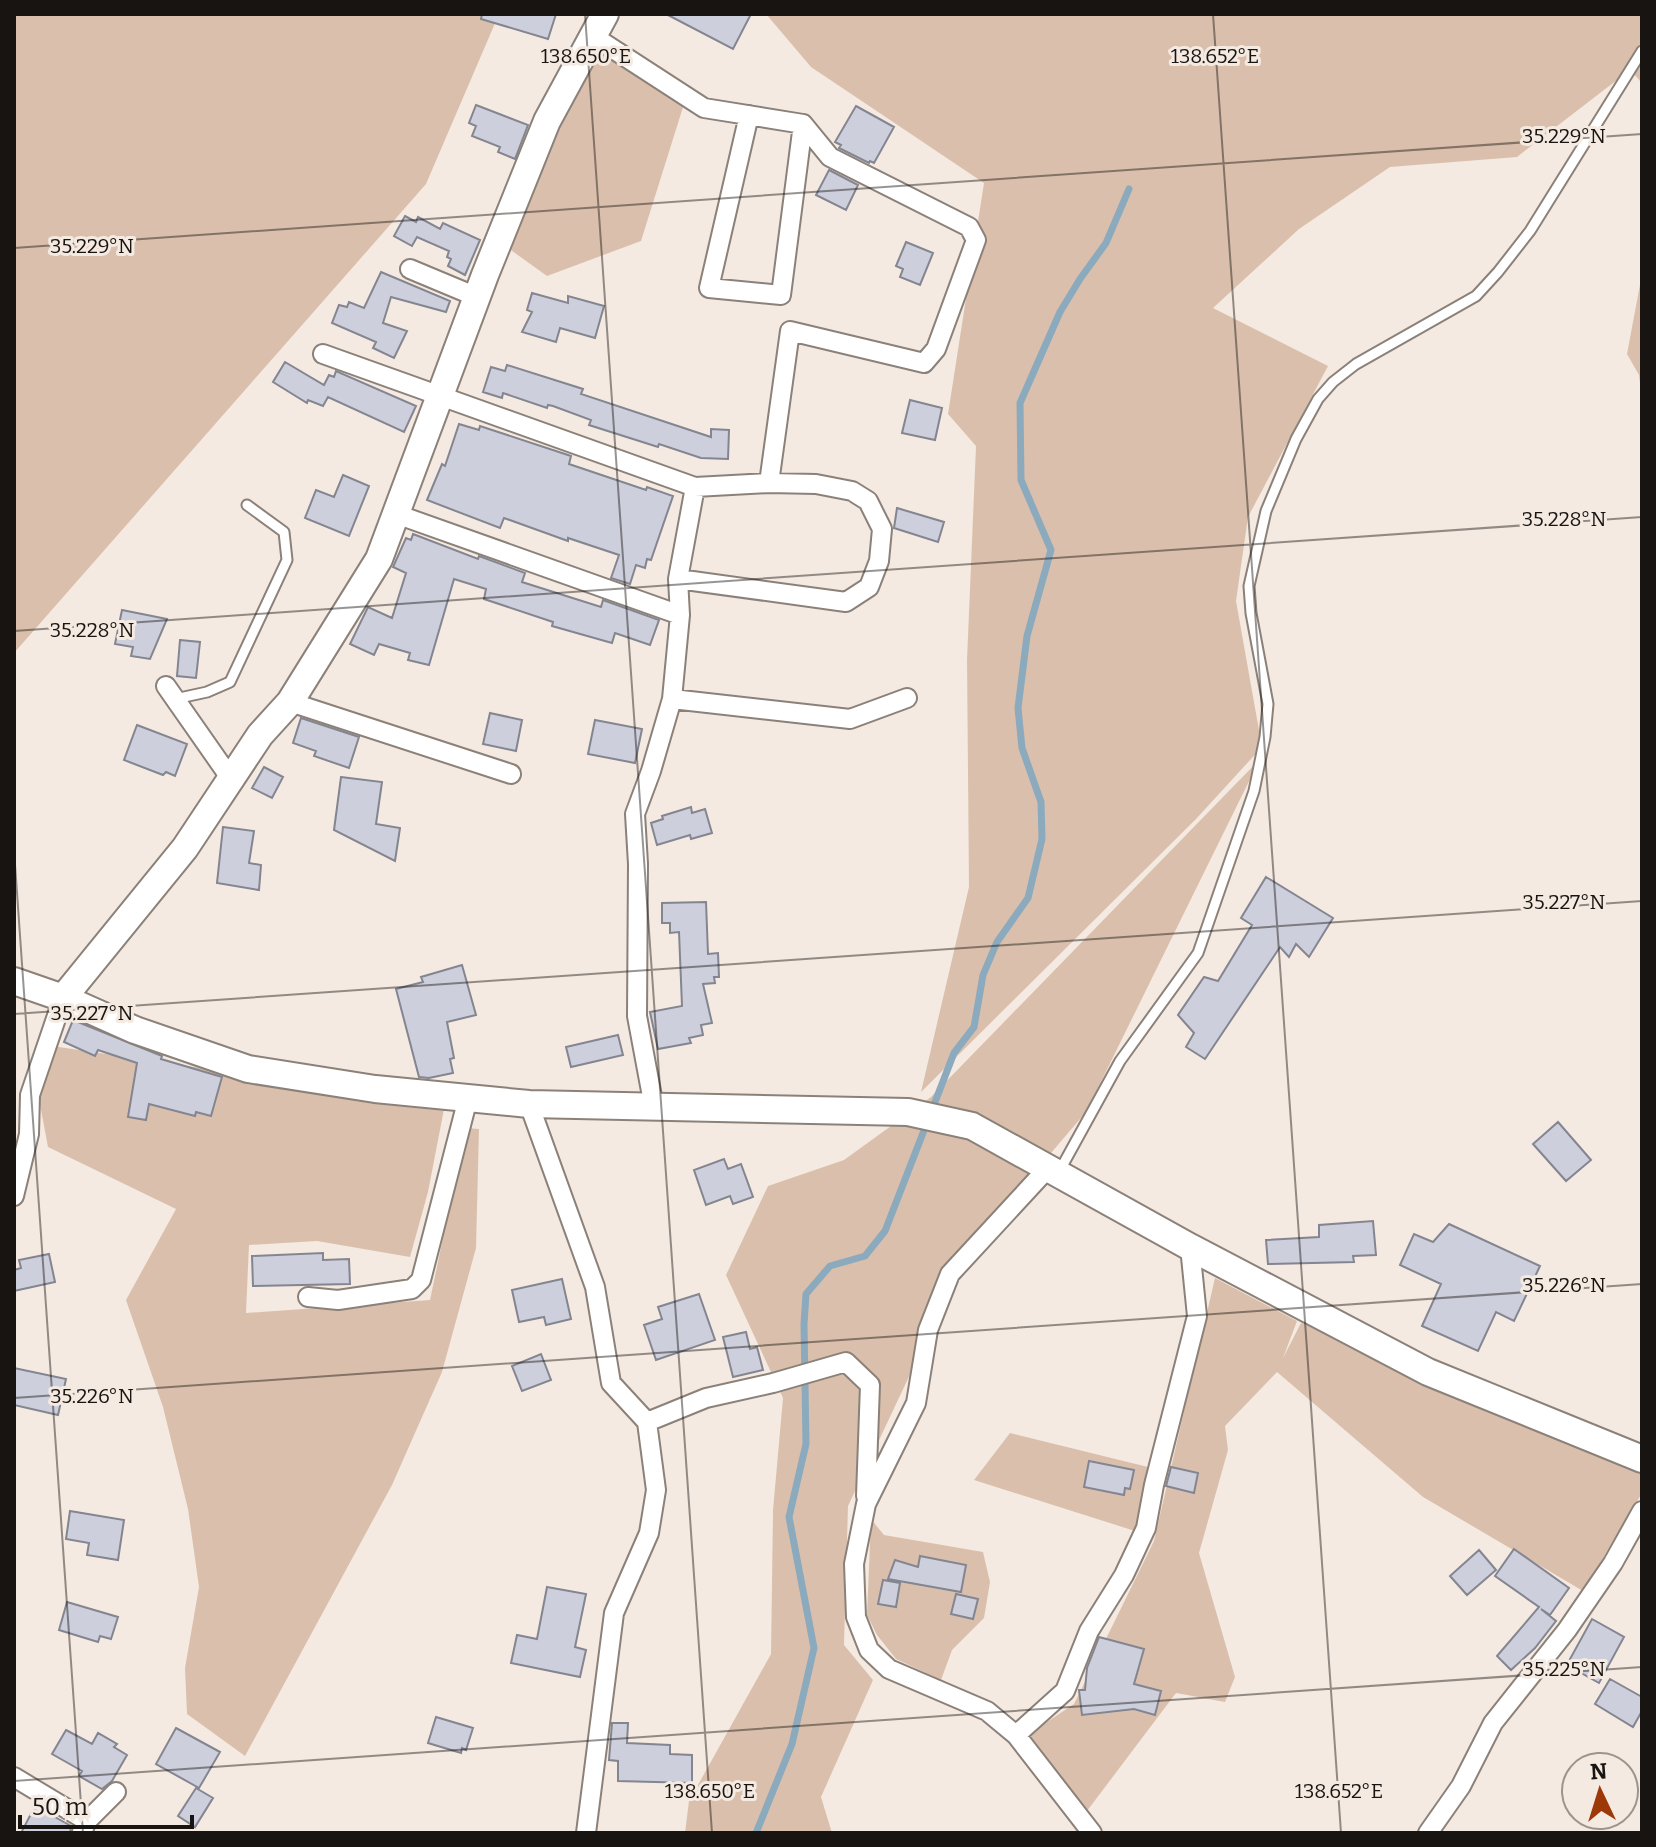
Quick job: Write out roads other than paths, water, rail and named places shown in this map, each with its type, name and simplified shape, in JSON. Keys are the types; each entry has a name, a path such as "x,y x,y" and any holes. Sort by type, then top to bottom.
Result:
{"street":[{"path":"14,1196 29,1134 22,1099 63,998 185,848 260,735 290,702 379,559 547,121 599,25 704,108 749,115 803,124 830,157 969,227 976,240 936,349 924,363 709,288 749,115"},
{"path":"769,483 803,124"},
{"path":"410,269 477,297"},
{"path":"323,354 695,487 816,484 852,491 868,501 882,529 879,561 869,587 846,602 678,579"},
{"path":"654,1107 637,1016 638,864 635,814 672,699 680,615 678,579 695,487"},
{"path":"396,514 680,615"},
{"path":"171,692 231,779"},
{"path":"672,699 850,719 907,698"},
{"path":"290,702 511,774"},
{"path":"14,981 63,998 135,1030 248,1069 375,1089 529,1104 908,1112 972,1126 1190,1247 1428,1372 1642,1459"},
{"path":"308,1297 338,1300 412,1289 421,1280 468,1098"},
{"path":"529,1104 595,1287 611,1383 647,1422 656,1490 649,1533 614,1613 586,1833"},
{"path":"866,1504 916,1403 928,1330 950,1274 1052,1172"},
{"path":"1016,1735 1065,1691 1089,1631 1124,1575 1146,1528 1197,1316 1190,1247"},
{"path":"647,1422 706,1398 846,1362 870,1385 866,1504 854,1564 856,1617 869,1650 889,1669 987,1711 1016,1735 1092,1833"},
{"path":"1428,1833 1461,1786 1493,1723 1567,1630 1613,1563 1642,1511"},
{"path":"14,1777 84,1827 116,1792"}],"lane":[{"path":"1052,1172 1120,1061 1198,953 1254,791 1268,704 1249,586 1266,511 1296,439 1318,399 1333,382 1356,364 1476,296 1498,272 1530,231 1642,51"},
{"path":"171,692 207,692 230,682 287,560 284,532 247,505"}],"waterway":[{"path":"756,1833 792,1744 814,1648 789,1517 806,1444 806,1294 830,1266 865,1256 885,1231 954,1053 974,1027 983,975 997,942 1028,898 1042,839 1041,802 1022,748 1018,708 1027,636 1051,550 1021,480 1020,403 1060,312 1106,243 1129,189"}]}
